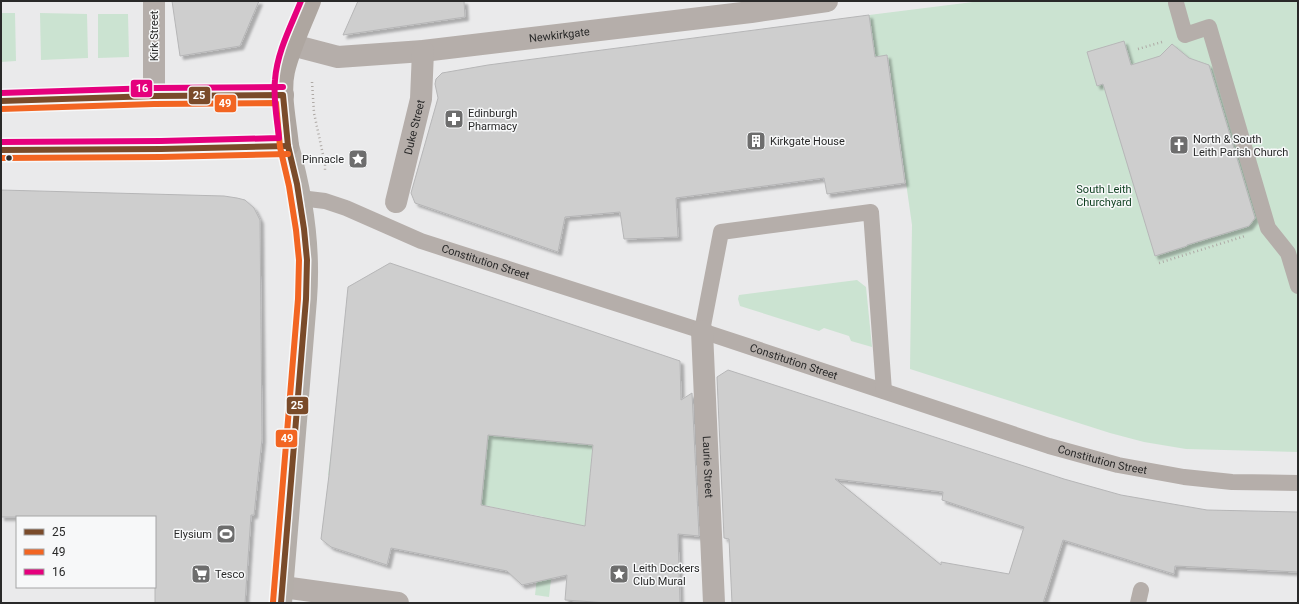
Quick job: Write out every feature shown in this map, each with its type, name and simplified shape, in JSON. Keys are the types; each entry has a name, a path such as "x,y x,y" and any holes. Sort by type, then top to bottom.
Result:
{"main road":[{"path":"1,150 288,146 283,95 284,72 292,45 310,1"},
{"path":"1,101 154,96 283,95"}],"street":[{"name":"Kirk Street","path":"154,1 154,96"},
{"name":"Newkirkgate","path":"292,45 338,57 423,51 751,12 827,1"},
{"name":"Duke Street","path":"396,202 421,99 423,51"},
{"path":"288,146 300,198 307,260 307,290 282,595 398,603"},
{"name":"Laurie Street","path":"702,331 714,603"}],"lane":[{"path":"1176,3 1185,35 1209,27 1268,228 1288,253 1298,286"},
{"name":"Constitution Street","path":"300,198 325,200 374,219 421,241 702,331 1049,446 1118,465 1184,477 1232,482 1298,484"},
{"path":"702,331 721,232 871,212 884,391"}],"path":[{"path":"1159,263 1268,228"}],"green space":[{"name":"South Leith Churchyard","path":"981,1 1298,1 1298,452 1186,449 1144,442 1110,433 910,369 912,225 888,56 875,57 869,15"},
{"path":"1,13 15,13 16,61 1,62"},
{"path":"40,13 87,14 88,58 41,60"},
{"path":"98,14 128,14 129,57 98,58"},
{"path":"857,280 866,287 872,347 851,341 849,336 824,328 819,331 740,306 738,299 739,295"},
{"path":"488,435 593,445 583,548 555,545 549,597 535,595 544,517 328,475 331,452 485,467"}],"building":[{"path":"172,1 259,1 240,46 180,56"},
{"path":"358,1 464,1 465,17 343,35"},
{"path":"869,15 875,57 887,55 905,183 827,194 824,178 676,198 678,237 624,239 620,212 565,217 558,252 415,203 411,193 438,98 435,84 436,79 442,73 488,65"},
{"name":"North & South Leith Parish Church","path":"1124,41 1131,65 1160,56 1172,44 1189,58 1209,65 1255,218 1249,226 1155,256 1103,84 1097,86 1087,52"},
{"path":"1,190 224,196 245,200 254,208 260,220 262,439 254,515 251,515 245,603 155,603 156,516 1,517"},
{"path":"390,263 680,361 681,400 692,393 699,536 678,534 680,603 608,603 565,600 567,575 522,585 507,571 391,548 387,565 331,547 321,539 348,287","holes":["488,435 593,445 585,526 481,505"]},
{"path":"728,370 1064,479 1121,495 1207,510 1298,512 1298,572 1175,566 1174,574 1063,540 1043,603 732,603 729,539 724,538 717,377","holes":["835,479 943,492 942,500 1024,527 1009,574 941,562 941,565"]}],"transit line":[{"name":"16","path":"1,142 161,141 279,138 274,94 276,70 285,39 301,1"},
{"name":"16","path":"1,93 154,88 283,87"},
{"name":"25","path":"1,101 154,96 283,95 288,146 297,184 307,260 306,299 281,603"},
{"name":"49","path":"1,109 154,104 276,103 280,147 289,186 299,260 298,299 273,602"},
{"name":"25","path":"1,150 161,149 288,146"},
{"name":"49","path":"1,158 161,157 288,154"}],"place":[{"name":"Edinburgh Pharmacy","path":"454,119"},
{"name":"Kirkgate House","path":"756,141"},
{"name":"North & South Leith Parish Church","path":"1179,145"},
{"name":"Pinnacle","path":"358,159"},
{"name":"Elysium","path":"226,534"},
{"name":"Tesco","path":"201,574"},
{"name":"Leith Dockers Club Mural","path":"619,574"}]}
